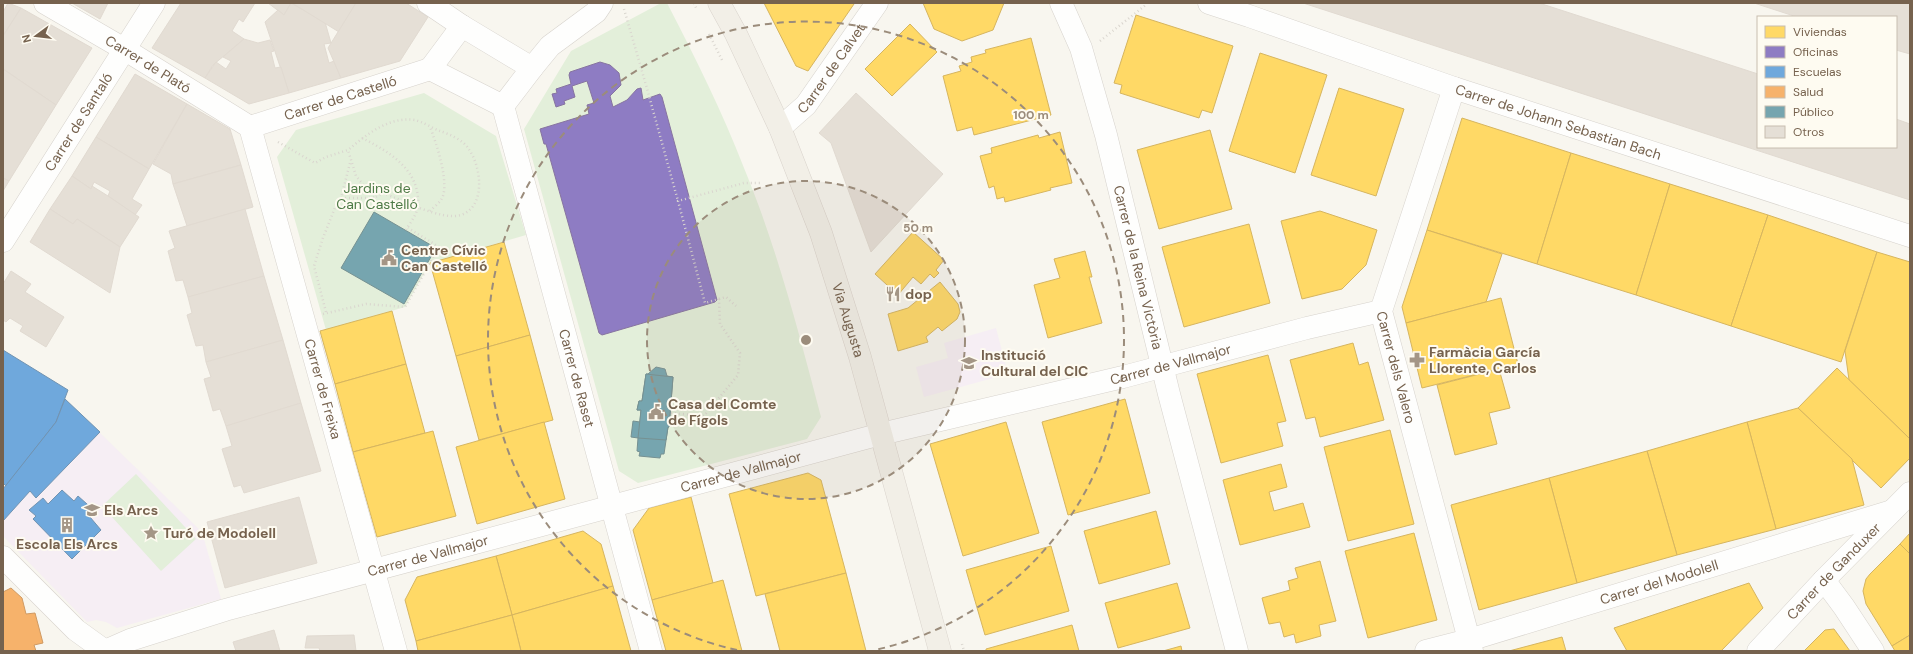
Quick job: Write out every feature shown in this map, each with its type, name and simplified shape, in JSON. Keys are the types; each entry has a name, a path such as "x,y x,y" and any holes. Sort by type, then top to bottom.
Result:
{"main road":[{"name":"Via Augusta","path":"719,3 736,34 780,128 805,190 836,278 881,434 940,651"}],"street":[{"name":"Carrer de Plató","path":"44,3 124,49 250,127"},
{"name":"Carrer de Santaló","path":"3,241 154,3"},
{"path":"428,3 462,26 532,68"},
{"path":"462,26 430,69 503,106 550,46 596,12 602,3"},
{"name":"Carrer de Calvet","path":"780,128 806,105 878,3"},
{"name":"Carrer de la Reina Victòria","path":"1061,3 1081,48 1106,135 1162,367 1237,651"},
{"name":"Carrer de Johann Sebastian Bach","path":"1209,3 1254,9 1454,88 1910,236"},
{"name":"Carrer de Castelló","path":"250,127 430,69"},
{"name":"Carrer dels Valero","path":"1454,88 1381,311 1470,645"},
{"name":"Carrer de Raset","path":"503,106 651,651"},
{"name":"Carrer de Freixa","path":"250,127 396,651"},
{"name":"Carrer de Vallmajor","path":"105,651 130,640 225,610 881,434 1162,367 1307,328 1381,311"},
{"name":"Carrer de Ganduxer","path":"1758,651 1824,580 1910,493"},
{"name":"Carrer del Modolell","path":"1426,651 1470,645 1892,511"},
{"path":"3,557 76,630 105,651"},
{"path":"1824,580 1844,607 1872,651"}],"path":[{"path":"622,3 705,303 726,297 736,306"},
{"path":"694,3 700,17"},
{"path":"1099,42 1147,4"},
{"path":"707,30 724,64"},
{"path":"250,127 315,163 326,157 348,150 371,131 397,121 415,120 449,134 468,146 474,157 479,177 477,195 473,207 461,215 440,215 383,192 374,198 341,198"},
{"path":"429,126 443,168 444,187 442,199 430,211"},
{"path":"321,315 366,304 405,307 439,248 407,229 418,207 416,185 402,163 386,150 362,138"},
{"path":"348,150 350,163 356,176 374,198"},
{"path":"326,314 314,266 336,205 341,198 350,163"},
{"path":"678,201 744,183 762,183"},
{"path":"671,414 704,416 738,375 740,353 720,324 719,299"}],"shaded area":[{"name":"Institució Cultural del CIC","path":"996,328 1008,374 924,397 916,367 948,358 944,343"},
{"name":"Els Arcs","path":"65,399 202,532 221,599 117,628 106,622 96,620 87,622 3,536 3,489 56,422"}],"green space":[{"path":"661,3 667,3 698,64 727,126 756,198 787,291 821,417 807,439 638,483 619,471 524,129 571,51"},
{"name":"Jardins de Can Castelló","path":"424,93 496,136 526,235 430,263 405,307 326,330 277,157 296,130"},
{"path":"136,474 196,539 161,571 102,506"}],"building: Viviendas":[{"path":"764,3 854,4 808,71 796,66"},
{"path":"923,3 1004,3 993,30 962,41 934,29"},
{"path":"1136,15 1233,46 1212,113 1202,110 1199,118 1120,93 1122,85 1114,83"},
{"path":"910,24 937,52 892,96 865,69"},
{"path":"1031,38 1051,115 974,135 972,127 957,131 943,76 961,71 959,66 972,62 971,57 986,53 985,50"},
{"path":"1260,53 1327,75 1295,173 1229,151"},
{"path":"1339,88 1404,109 1376,196 1311,175"},
{"path":"1462,118 1571,153 1537,264 1427,230"},
{"path":"1210,130 1232,209 1159,229 1137,150"},
{"path":"1060,132 1072,183 1005,202 1004,197 997,199 994,186 989,188 980,156 992,153 991,148 1038,135 1039,138"},
{"path":"1571,153 1670,184 1636,295 1537,264"},
{"path":"1670,184 1768,215 1731,326 1636,295"},
{"path":"1320,211 1377,230 1366,265 1342,289 1302,299 1281,221"},
{"path":"1768,215 1877,252 1841,362 1731,326"},
{"path":"1249,224 1270,303 1184,327 1162,247"},
{"path":"1427,230 1502,254 1486,302 1406,323 1402,307"},
{"path":"913,232 944,260 936,270 939,273 934,278 930,274 921,284 913,277 898,295 875,274"},
{"path":"504,242 530,335 456,356 430,263"},
{"path":"1085,251 1092,277 1089,277 1102,323 1048,338 1034,285 1060,278 1054,259"},
{"path":"1877,252 1910,262 1910,439 1849,380 1845,351"},
{"path":"940,282 958,304 960,312 957,319 942,331 938,327 926,337 928,342 898,351 888,314 908,308"},
{"path":"1501,298 1518,364 1422,388 1406,323"},
{"path":"392,311 406,364 335,384 320,331"},
{"path":"530,335 553,420 479,440 456,356"},
{"path":"1353,343 1359,365 1368,362 1384,420 1320,437 1315,417 1306,419 1290,360"},
{"path":"1268,355 1286,421 1277,423 1283,446 1221,463 1197,374"},
{"path":"406,364 425,433 353,452 335,384"},
{"path":"1837,368 1910,439 1910,458 1881,488 1798,408"},
{"path":"1499,369 1510,408 1489,413 1497,444 1455,455 1437,385"},
{"path":"1125,399 1150,493 1068,515 1042,422"},
{"path":"1798,408 1852,459 1864,505 1776,529 1747,422"},
{"path":"544,422 565,499 477,524 456,447"},
{"path":"1006,422 1039,533 963,556 930,444"},
{"path":"1747,422 1776,529 1677,555 1647,451"},
{"path":"1390,430 1414,524 1348,541 1324,447"},
{"path":"433,431 456,516 377,537 353,452"},
{"path":"1647,451 1677,555 1577,583 1549,478"},
{"path":"1281,464 1287,487 1269,492 1274,511 1303,503 1310,527 1240,545 1223,480"},
{"path":"808,473 821,480 846,573 756,596 729,494"},
{"path":"1549,478 1577,583 1479,610 1451,505"},
{"path":"691,497 713,583 652,600 633,530 649,508"},
{"path":"1156,511 1170,564 1099,584 1084,531"},
{"path":"583,531 601,544 613,586 512,615 496,556"},
{"path":"1414,533 1437,620 1368,638 1345,551"},
{"path":"1910,533 1910,554 1900,544"},
{"path":"1900,544 1910,554 1910,635 1892,646 1866,604 1863,591 1866,579"},
{"path":"1051,546 1069,611 985,635 966,570"},
{"path":"496,556 512,615 416,641 405,600 417,577"},
{"path":"1320,561 1336,621 1319,625 1321,636 1296,643 1294,634 1284,637 1280,622 1269,624 1262,598 1290,590 1288,581 1298,578 1295,568"},
{"path":"846,573 866,651 780,651 765,594"},
{"path":"723,580 742,651 666,651 652,600"},
{"path":"1177,583 1190,628 1118,648 1105,603"},
{"path":"1749,583 1763,608 1721,651 1627,651 1614,628"},
{"path":"613,586 631,651 521,651 512,615"},
{"path":"512,615 521,651 418,651 416,641"},
{"path":"1072,625 1079,651 986,651 986,649"},
{"path":"1834,629 1850,651 1804,651 1825,630"},
{"path":"1910,635 1910,651 1895,651 1892,646"},
{"path":"1562,637 1566,651 1509,651"},
{"path":"1181,646 1182,651 1163,651"}],"building: Oficinas":[{"path":"600,62 610,65 619,73 621,85 610,96 613,107 627,100 637,89 641,88 643,100 660,94 662,97 717,300 715,302 602,335 599,333 546,144 544,144 540,129 589,114 587,105 594,103 587,81 572,86 575,97 564,101 565,104 556,107 552,94 557,93 556,89 571,84 569,75 570,72"}],"building: Escuelas":[{"path":"3,350 68,390 56,422 6,486 3,483"},
{"path":"65,399 100,432 36,498 30,491 3,521 3,489 56,422"},
{"name":"Escola Els Arcs","path":"62,490 74,501 78,496 96,512 90,517 101,530 72,559 33,519 36,516 29,510 43,498 48,504"}],"building: Salud":[{"path":"11,588 22,598 26,614 35,613 43,643 34,645 36,651 3,651 3,592"}],"building: Público":[{"name":"Centre Cívic Can Castelló","path":"374,212 436,248 404,304 341,268"},
{"name":"Casa del Comte de Fígols","path":"656,367 665,369 667,376 673,377 669,427 664,454 661,454 660,458 639,456 640,452 637,451 638,438 631,437 633,421 640,422 641,410 637,410 639,401 642,401 646,374"},
{"name":"Casa del Comte de Fígols","path":"646,374 673,377 669,427 666,440 638,438 641,410 637,410 639,401 642,401"}],"building: Otros":[{"path":"8,3 21,8 3,36 3,12"},
{"path":"72,3 108,3 100,19"},
{"path":"181,3 255,3 243,22 239,19 232,31 244,39 213,65 205,78 152,48"},
{"path":"268,3 291,3 284,15"},
{"path":"291,3 325,22 331,43 324,44 329,63 334,61 341,78 289,93 265,22 278,10 284,15"},
{"path":"292,3 356,3 339,32"},
{"path":"356,3 406,3 428,17 400,61 341,78 328,48"},
{"path":"1303,3 1539,3 1757,74 1757,148 1897,148 1897,119 1910,124 1910,200"},
{"path":"1754,3 1910,3 1910,54 1897,50 1897,16 1794,16"},
{"path":"21,8 92,48 56,105 3,69 3,36"},
{"path":"244,39 258,43 270,40 274,51 271,52 275,68 281,67 289,93 249,104 205,78 216,62 226,69 231,61 223,57"},
{"path":"3,69 56,105 9,181 3,178"},
{"path":"135,74 187,104 149,169 96,137"},
{"path":"856,93 943,174 871,252 831,143 819,133"},
{"path":"187,104 230,129 241,165 173,184 171,174 153,164"},
{"path":"96,137 149,169 132,199 142,205 135,215 108,196 110,191 94,182 91,189 72,176"},
{"path":"241,165 253,207 187,226 173,184"},
{"path":"72,176 91,189 92,186 139,217 120,247 77,219 73,224 50,209"},
{"path":"3,178 9,181 3,191"},
{"path":"50,209 73,224 77,219 120,247 110,293 30,242"},
{"path":"245,209 264,276 188,297 183,280 176,281 168,251 175,248 169,231"},
{"path":"11,271 31,284 25,292 64,317 46,347 20,331 23,326 10,318 6,322 3,320 3,284"},
{"path":"264,276 283,340 206,362 203,345 196,346 187,315 192,313 188,297"},
{"path":"283,340 301,403 226,426 220,409 213,411 204,379 211,377 206,362"},
{"path":"301,403 321,471 244,493 241,485 234,487 222,449 232,446 226,426"},
{"path":"299,497 317,563 225,588 207,522"},
{"path":"274,630 280,651 236,651 233,642"},
{"path":"354,635 356,651 320,651 319,648 305,648 307,636"}],"place":[{"name":"Centre Cívic Can Castelló","path":"389,258"},
{"name":"dop","path":"893,294"},
{"name":"Farmàcia García Llorente, Carlos","path":"1417,360"},
{"name":"Institució Cultural del CIC","path":"969,363"},
{"name":"Casa del Comte de Fígols","path":"656,412"},
{"name":"Els Arcs","path":"92,510"},
{"name":"Escola Els Arcs","path":"67,525"},
{"name":"Turó de Modolell","path":"151,533"}]}
